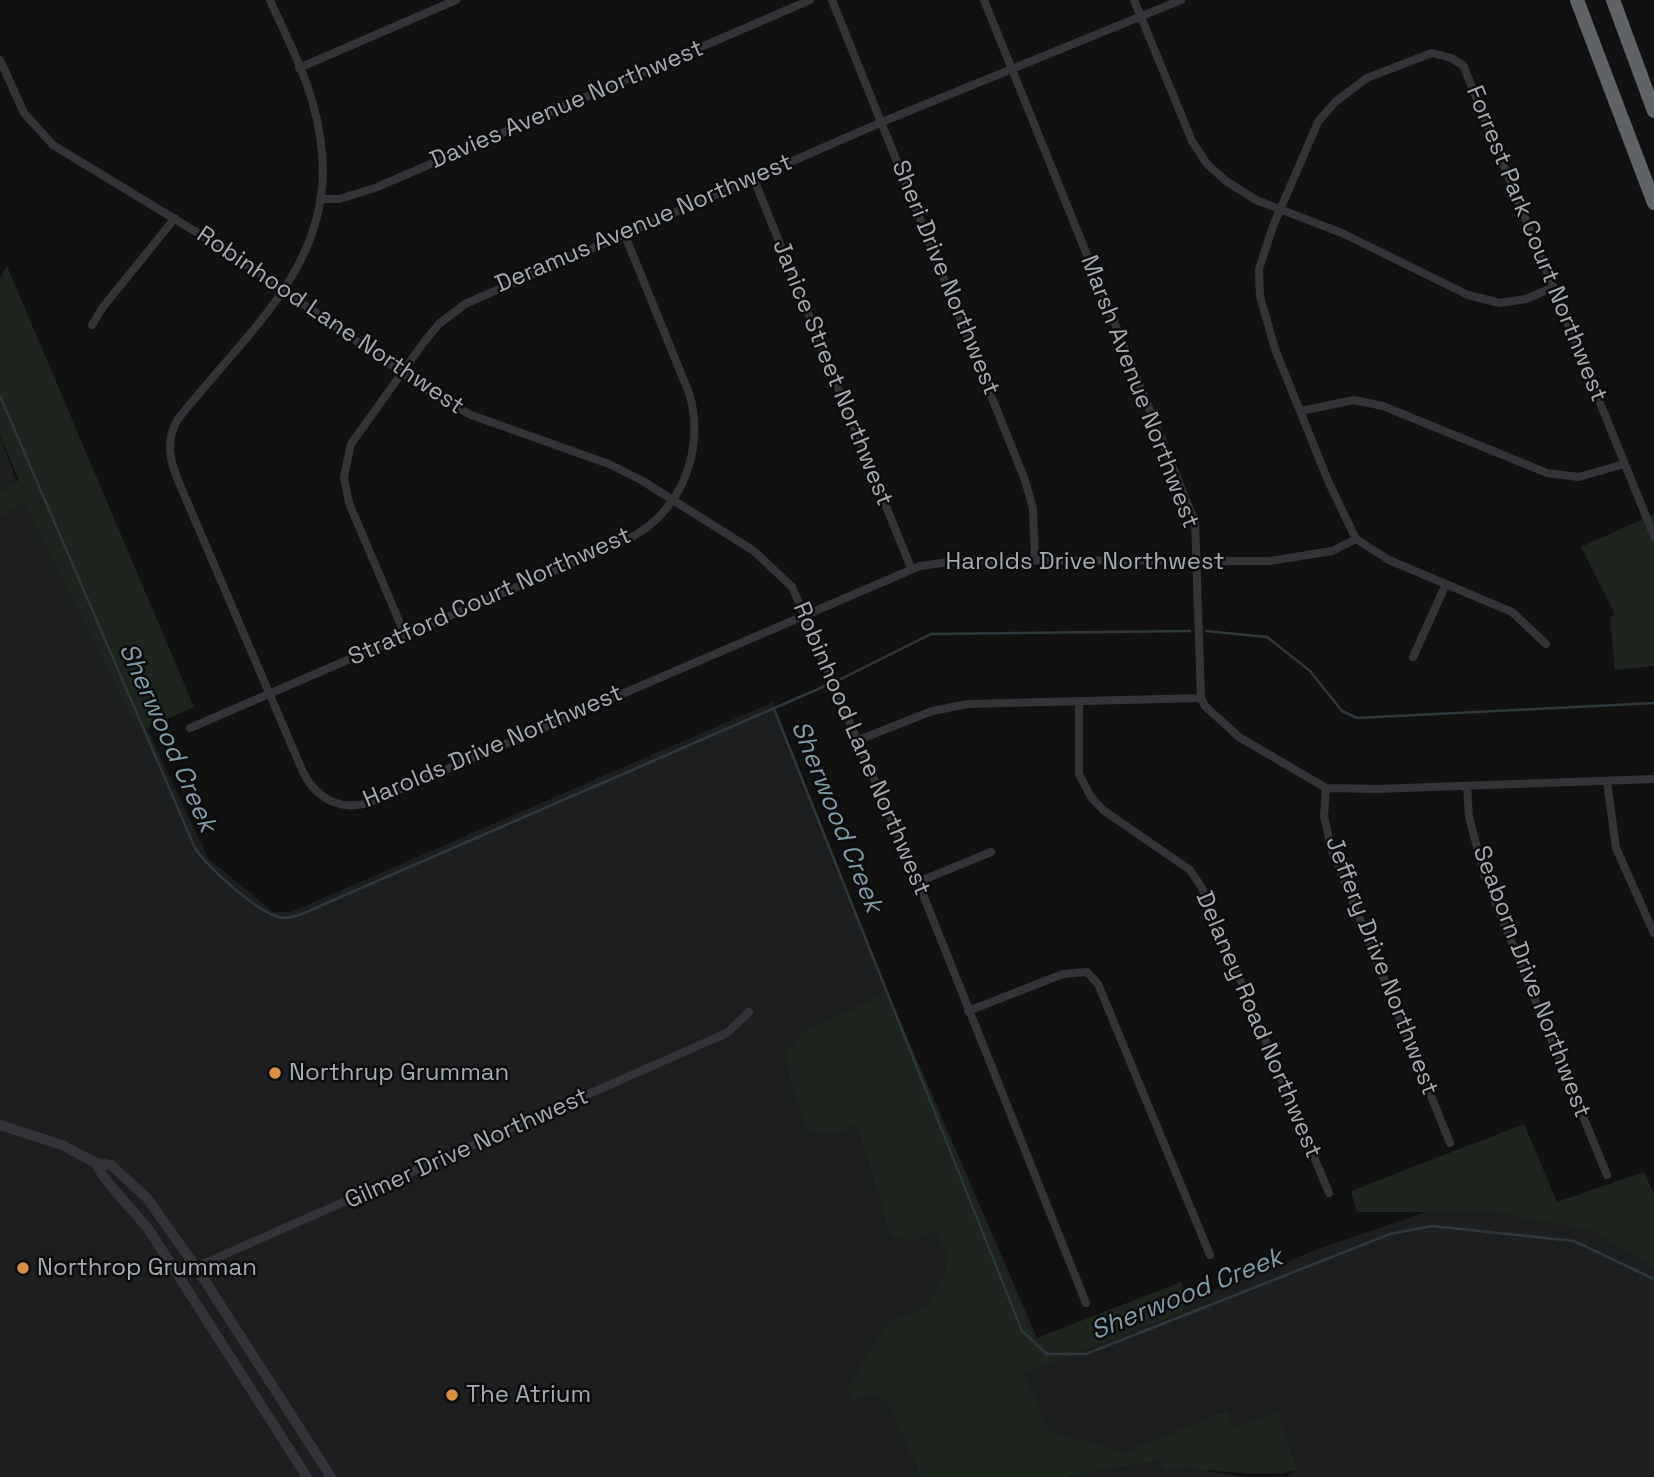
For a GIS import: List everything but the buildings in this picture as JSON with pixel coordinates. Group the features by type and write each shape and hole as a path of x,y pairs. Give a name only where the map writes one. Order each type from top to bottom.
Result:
{"highway":[{"path":"1577,0 1654,203"},
{"path":"1613,0 1654,111"}],"street":[{"name":"Harolds Drive Northwest","path":"270,0 313,105 321,142 320,199 312,236 286,289 178,419 169,443 177,478 314,789 337,804 361,805 911,568 962,560 1290,559 1340,548 1356,539"},
{"path":"299,68 456,0"},
{"name":"Davies Avenue Northwest","path":"320,199 339,199 375,188 810,0"},
{"name":"Sheri Drive Northwest","path":"832,0 1025,480 1034,519 1035,561"},
{"name":"Marsh Avenue Northwest","path":"984,0 1195,522 1201,698"},
{"path":"1134,0 1192,141 1207,164 1226,181 1256,200 1342,233 1468,295 1500,303 1526,299 1554,287"},
{"name":"Deramus Avenue Northwest","path":"405,635 349,503 344,477 351,444 439,324 465,304 624,233 882,122 1181,0"},
{"name":"Forrest Park Court Northwest","path":"1356,539 1275,349 1260,296 1259,268 1318,122 1335,102 1367,78 1405,61 1432,53 1451,58 1462,65 1471,84 1654,536"},
{"name":"Robinhood Lane Northwest","path":"0,60 24,113 48,141 286,289 402,373 459,409 609,464 742,543 774,567 792,587 918,882 1086,1303"},
{"name":"Janice Street Northwest","path":"753,177 911,568"},
{"path":"92,326 103,307 175,218"},
{"name":"Stratford Court Northwest","path":"190,728 638,534 654,522 673,500 693,456 695,415 690,393 624,233"},
{"path":"1301,411 1354,400 1383,406 1547,473 1579,477 1624,464"},
{"path":"1356,539 1389,560 1512,612 1546,644"},
{"path":"1413,657 1446,584"},
{"path":"856,741 947,707 985,702 1201,698 1205,706 1239,737 1326,788 1654,779"},
{"name":"Delaney Road Northwest","path":"1079,701 1079,774 1091,797 1103,810 1190,870 1202,888 1329,1193"},
{"path":"1607,782 1616,848 1654,933"},
{"name":"Seaborn Drive Northwest","path":"1467,786 1469,817 1485,877 1606,1175"},
{"name":"Jeffery Drive Northwest","path":"1326,788 1324,816 1331,848 1450,1143"},
{"path":"918,882 991,852"},
{"path":"968,1011 1063,974 1087,972 1098,984 1210,1255"},
{"name":"Gilmer Drive Northwest","path":"178,1275 724,1035 749,1012"},
{"path":"0,1125 62,1145 96,1163 111,1165 146,1198 196,1267 331,1477"},
{"path":"96,1163 101,1176 134,1208 307,1477"}],"shaded area":[{"path":"7,266 194,707 147,728 136,728 24,502 0,517 0,493 19,480 0,435 0,277"},
{"path":"0,436 24,501 136,728 147,728 208,858 273,912 291,912 773,702 886,988 863,1004 803,1030 833,1135 857,1125 890,1236 934,1230 947,1257 944,1275 926,1306 889,1320 872,1394 886,1401 921,1477 0,1477"},
{"path":"1654,514 1654,666 1615,670 1610,618 1615,614 1581,547"},
{"path":"886,988 1037,1338 1181,1282 1188,1301 1183,1312 1024,1374 1049,1430 1124,1452 1227,1410 1234,1428 1276,1411 1298,1470 1263,1474 1162,1470 1162,1460 1068,1477 921,1477 886,1401 872,1394 852,1400 848,1388 889,1320 926,1306 944,1275 947,1257 934,1230 913,1242 890,1236 857,1125 833,1135 807,1131 791,1084 786,1054 803,1030 863,1004"},
{"path":"1524,1124 1557,1202 1644,1172 1654,1194 1654,1269 1594,1232 1492,1212 1357,1212 1351,1191"},
{"path":"1426,1212 1492,1212 1594,1232 1654,1269 1654,1477 1287,1477 1298,1469 1275,1411 1234,1428 1226,1410 1124,1452 1049,1430 1023,1374 1183,1312 1188,1301 1318,1249"},
{"path":"1163,1460 1163,1470 1201,1470 1243,1477 1068,1477"}],"waterway":[{"name":"Sherwood Creek","path":"0,396 195,848 236,890 274,915 284,918 298,916 825,686"},
{"path":"839,680 931,634 1190,631"},
{"path":"1206,631 1267,637 1310,671 1342,711 1357,718 1654,703"},
{"name":"Sherwood Creek","path":"774,709 1022,1331 1047,1354 1086,1354 1390,1234 1432,1226 1574,1241 1654,1279"}],"place":[{"name":"Northrup Grumman","path":"275,1073"},
{"name":"Northrop Grumman","path":"23,1268"},
{"name":"The Atrium","path":"452,1395"}]}
